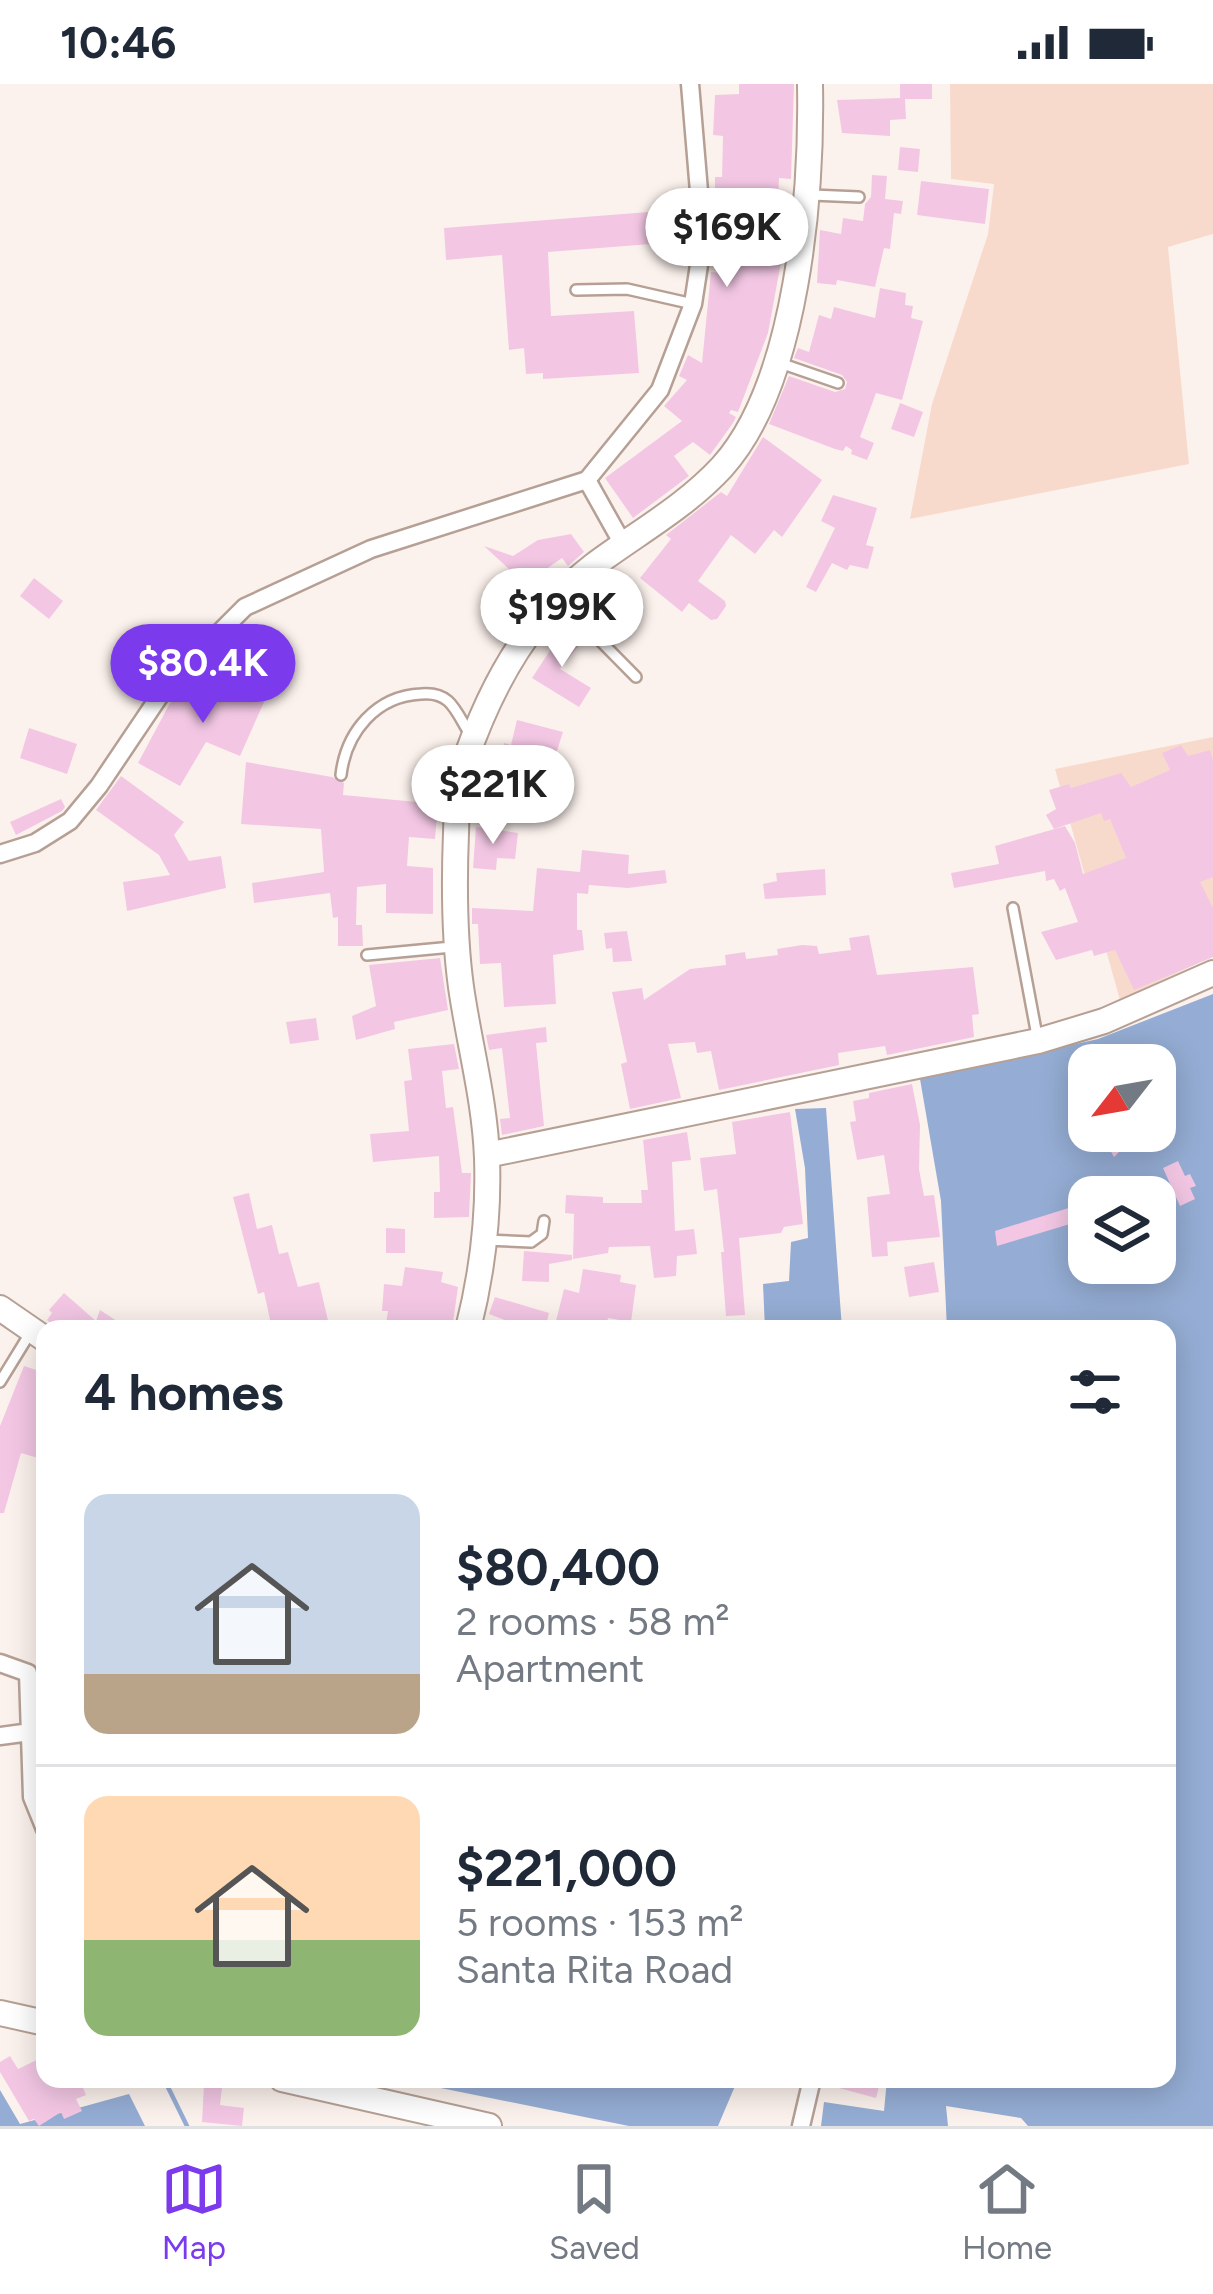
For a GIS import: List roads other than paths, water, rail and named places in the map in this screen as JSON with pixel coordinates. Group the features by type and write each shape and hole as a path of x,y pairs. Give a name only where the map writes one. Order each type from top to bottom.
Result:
{"street":[{"path":"0,854 35,843 70,821 167,685 245,607 371,549 587,480 661,390 693,304 704,238 691,84"},
{"path":"470,1320 484,1240 487,1156 457,947 454,878 459,777 496,680 559,598 591,567 689,500 726,463 761,404 792,300 811,140 810,84"},
{"path":"587,480 624,546"},
{"path":"487,1156 1038,1041 1104,1021 1213,973"},
{"path":"0,1307 36,1332"},
{"path":"0,1664 28,1673 36,1719"},
{"path":"0,1736 36,1731"},
{"path":"36,1753 32,1797 36,1807"},
{"path":"0,2013 36,2021"},
{"path":"322,2088 489,2126"},
{"path":"801,2126 810,2088"}],"lane":[{"path":"806,195 859,197"},
{"path":"576,290 627,289 693,304"},
{"path":"777,362 838,382"},
{"path":"559,598 636,677"},
{"path":"341,775 343,758 357,729 378,706 407,695 430,693 446,699 472,738"},
{"path":"1013,908 1038,1041"},
{"path":"367,955 457,947"},
{"path":"484,1240 531,1242 542,1234 544,1220"},
{"path":"0,1382 36,1338"}],"water":[{"path":"1213,994 1213,2126 1028,2126 1021,2118 946,2106 948,2126 821,2126 824,2102 884,2111 886,2088 1176,2088 1176,1320 947,1320 941,1201 920,1079 1068,1046 1068,1152 1176,1152 1176,1044 1076,1044"},
{"path":"826,1108 841,1320 765,1320 763,1284 789,1281 791,1242 808,1238 805,1168 795,1109"},
{"path":"441,2088 734,2088 718,2126 629,2126"},
{"path":"0,2090 20,2124 129,2094 145,2126 0,2126"}],"waterway":[{"path":"168,2088 187,2126"}]}
